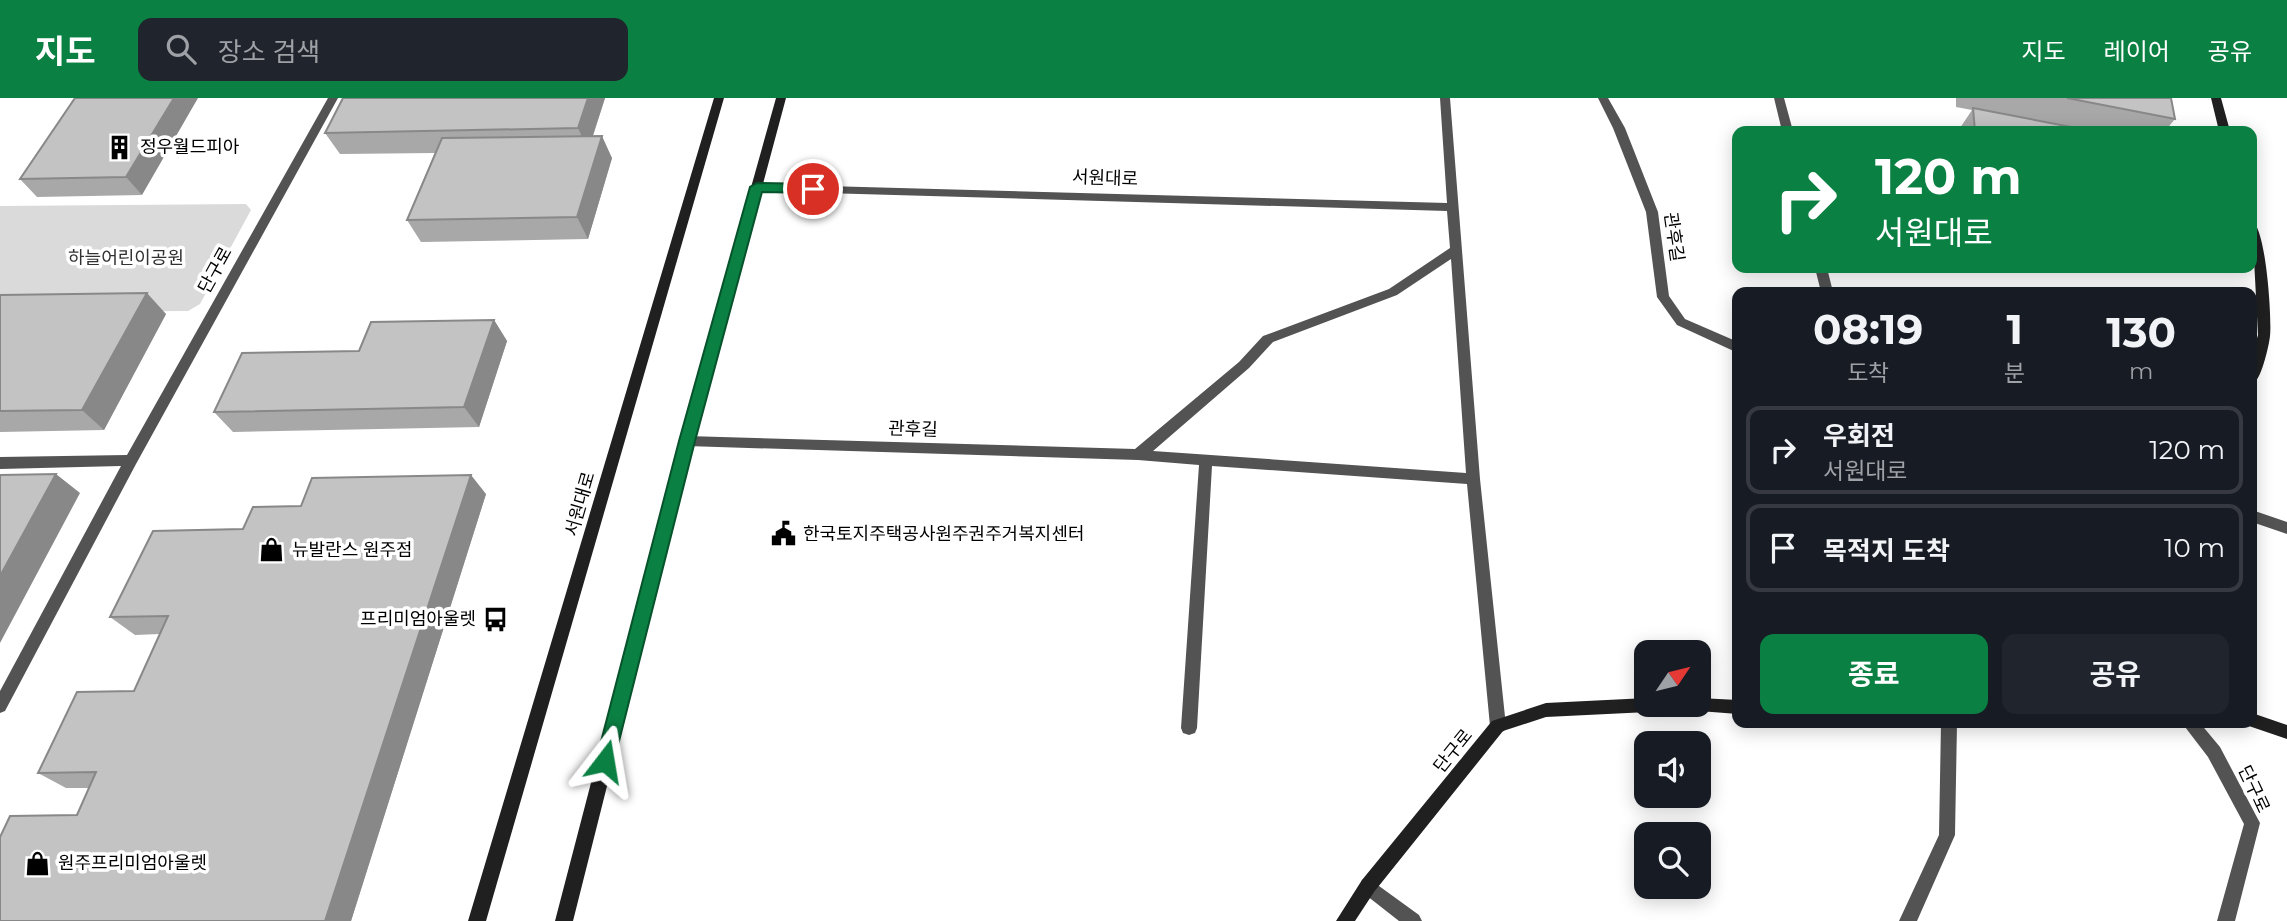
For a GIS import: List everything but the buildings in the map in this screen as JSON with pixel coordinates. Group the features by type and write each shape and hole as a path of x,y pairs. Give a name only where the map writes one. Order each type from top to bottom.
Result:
{"street":[{"name":"단구로","path":"0,706 131,460 334,98"},
{"name":"서원대로","path":"477,921 719,98"},
{"path":"564,921 687,441 781,98"},
{"path":"1445,98 1473,478 1498,726"},
{"name":"관후길","path":"1603,98 1619,128 1653,212 1663,296 1681,322 1732,345"},
{"path":"1779,98 1786,126"},
{"path":"2216,98 2224,126"},
{"name":"서원대로","path":"757,187 1453,207"},
{"path":"2257,241 2264,335 2257,361"},
{"path":"1138,455 1244,365 1268,339 1392,292 1456,250"},
{"name":"관후길","path":"687,441 1138,455 1473,478"},
{"path":"0,463 131,460"},
{"path":"1189,728 1206,460"},
{"path":"2257,518 2287,528"},
{"name":"단구로","path":"1345,921 1368,886 1498,726 1546,710 1634,706"},
{"path":"1712,706 1732,707"},
{"path":"2257,722 2287,732"},
{"path":"1908,921 1947,835 1949,728"},
{"name":"단구로","path":"2194,728 2214,752 2252,823 2226,921"},
{"path":"1368,886 1413,921"}],"green space":[{"name":"하늘어린이공원","path":"246,204 251,210 200,304 188,311 0,312 0,206"}],"place":[{"name":"정우월드피아","path":"120,147"},
{"name":"한국토지주택공사원주권주거복지센터","path":"783,534"},
{"name":"뉴발란스 원주점","path":"272,550"},
{"name":"프리미엄아울렛","path":"496,619"},
{"name":"원주프리미엄아울렛","path":"38,863"}],"route":[{"path":"605,761 687,441 757,187 813,189"}]}
